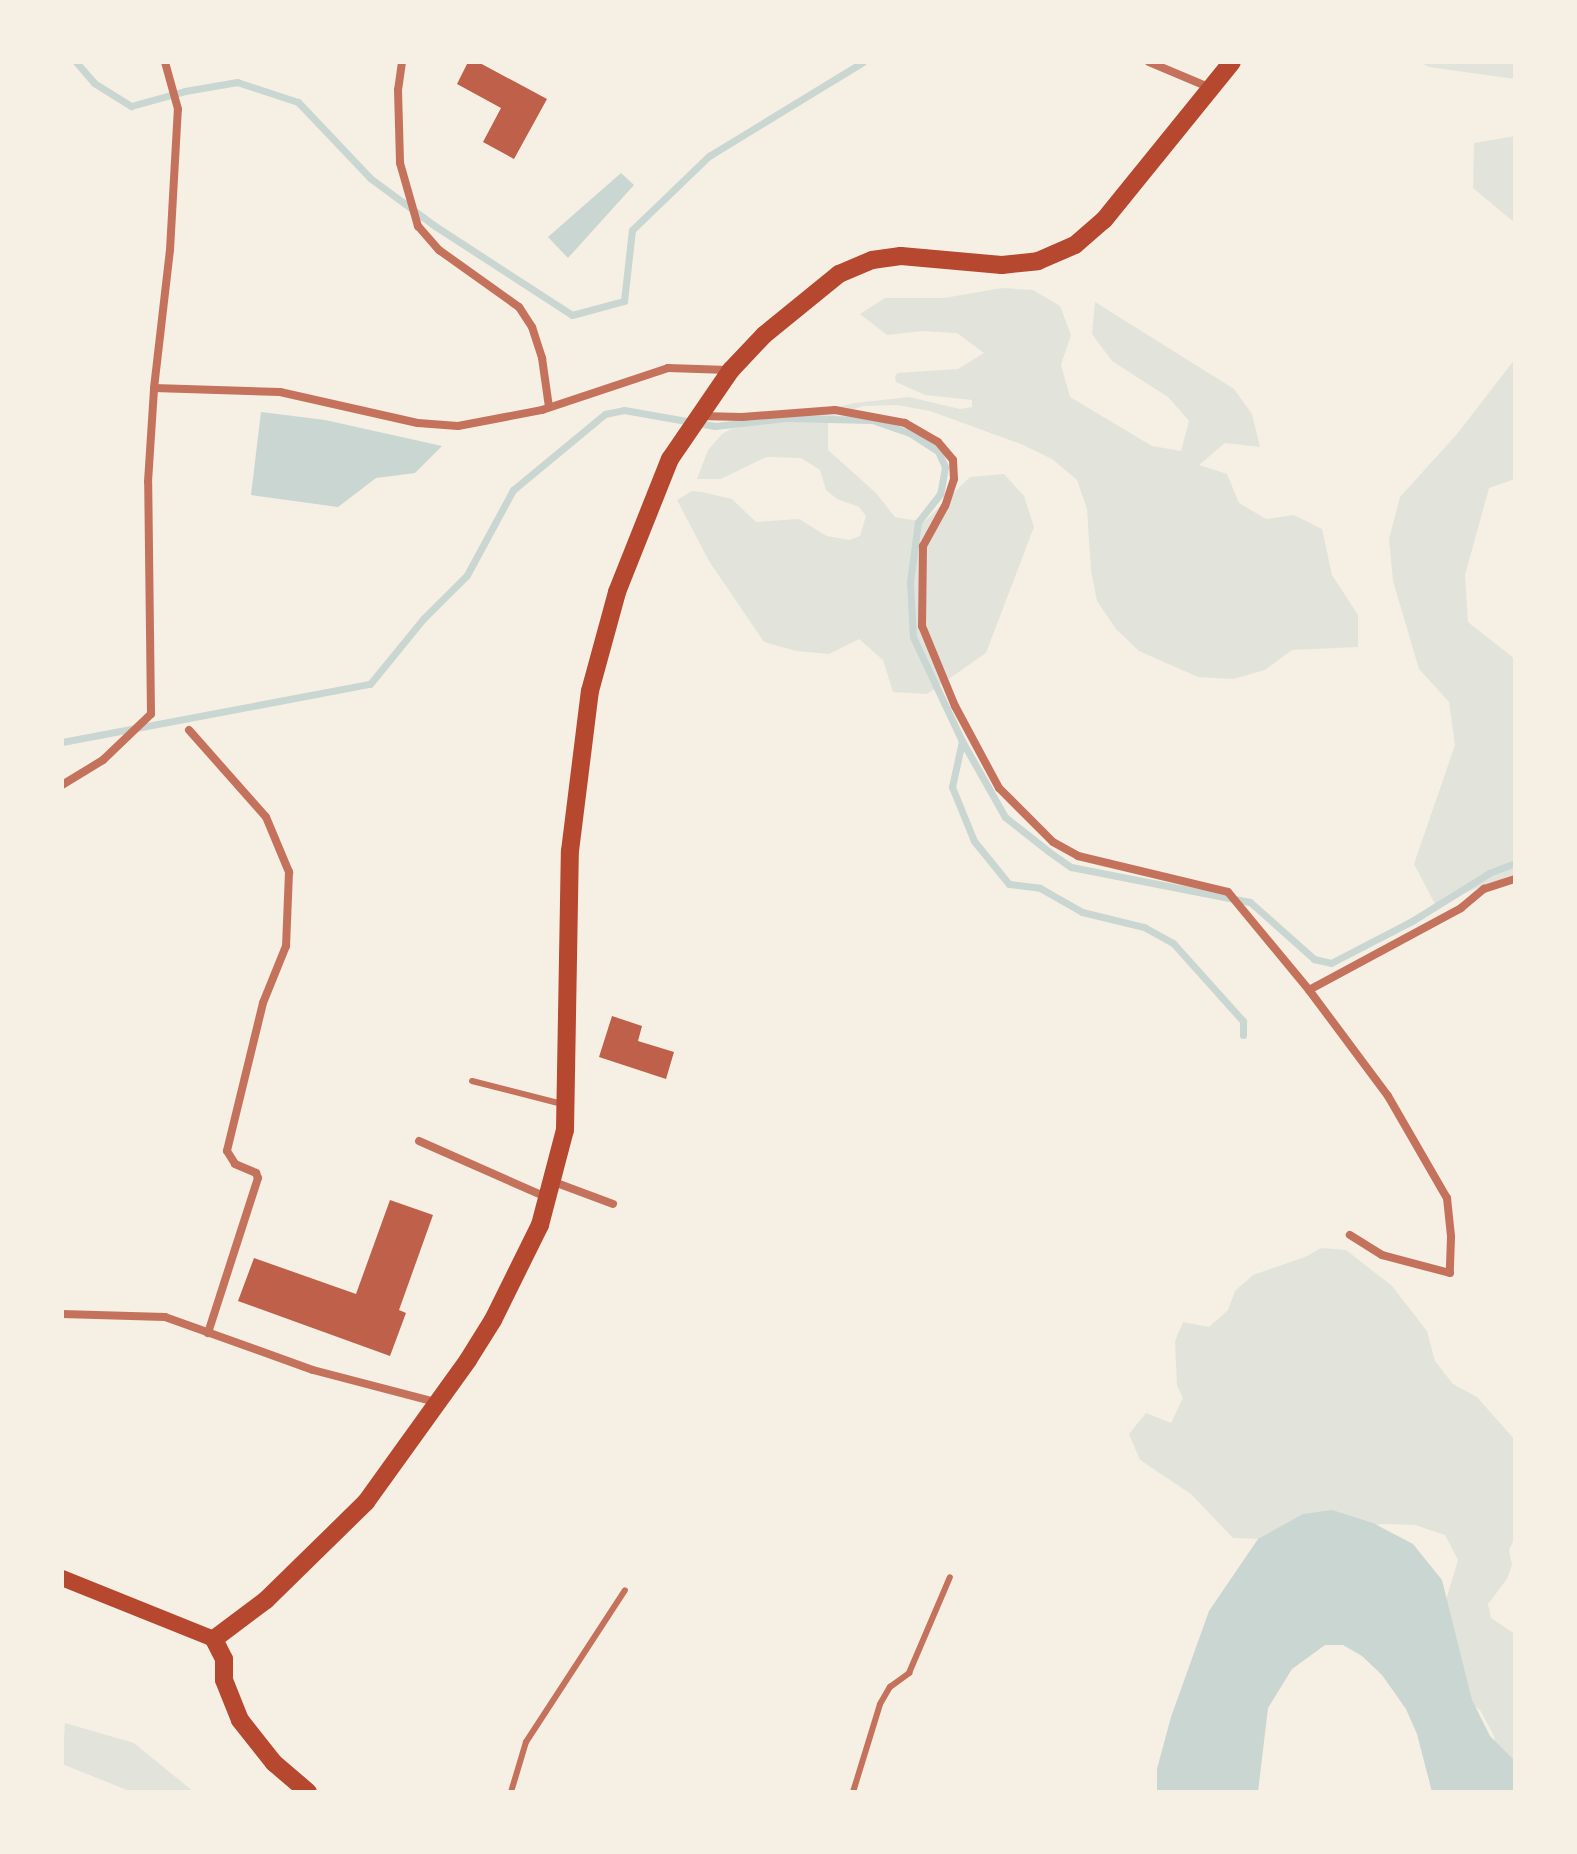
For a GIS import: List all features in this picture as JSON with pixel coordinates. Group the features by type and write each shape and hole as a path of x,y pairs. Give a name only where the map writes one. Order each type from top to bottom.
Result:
{"main road":[{"path":"214,1639 266,1600 327,1544 366,1502 440,1404 493,1320 528,1255 551,1190 565,1130 570,851 590,691 617,592 681,438 731,370 807,297 839,274 872,260 901,256 1002,265 1038,261 1075,245 1104,220 1232,62"},
{"path":"62,1578 214,1639 224,1659 224,1680 240,1720 274,1763 308,1792"}],"street":[{"path":"402,62 398,90 400,163 418,226 439,250 519,307 532,327 542,358 549,407"},
{"path":"1149,62 1212,88"},
{"path":"62,785 103,760 151,714 148,482 154,388 170,250 178,109 166,64"},
{"path":"154,388 280,392 441,426 499,420 668,368 731,370"},
{"path":"696,416 742,417 804,409 851,411 905,423 938,442 953,460 954,479 945,506 923,546 922,626 955,706 999,788 1053,842 1078,856 1228,892 1309,990 1388,1096 1447,1198 1451,1237 1450,1273 1382,1255 1350,1235"},
{"path":"189,730 266,817 289,872 286,946 263,1003 227,1151 235,1164 256,1173 258,1178 208,1333"},
{"path":"1309,990 1461,908 1484,889 1515,879"},
{"path":"419,1141 551,1190 613,1204"},
{"path":"62,1314 165,1317 313,1370 440,1404"}],"lane":[{"path":"472,1081 566,1105"},
{"path":"853,1792 880,1704 890,1687 909,1673 950,1577"},
{"path":"511,1792 526,1742 625,1590"}],"shaded area":[{"path":"1419,62 1515,62 1515,79 1429,67"},
{"path":"1515,136 1515,223 1473,188 1474,143"},
{"path":"621,173 634,185 568,258 548,237"},
{"path":"1002,288 1033,290 1060,306 1071,335 1061,365 1070,397 1152,446 1181,451 1189,421 1168,397 1112,361 1092,334 1095,302 1234,389 1252,414 1260,447 1225,443 1199,465 1227,474 1239,503 1266,519 1294,515 1322,529 1332,575 1358,615 1358,647 1292,650 1265,670 1233,679 1198,677 1139,651 1116,629 1097,601 1091,571 1087,509 1077,480 1052,459 1021,444 930,411 897,405 863,406 828,418 828,450 876,493 895,517 924,522 970,477 1004,474 1024,496 1034,527 986,653 927,694 893,692 883,660 859,639 829,654 796,651 764,642 709,561 677,500 692,491 702,492 732,499 756,522 799,519 827,536 849,540 860,536 866,516 859,507 837,499 826,490 820,470 801,458 766,457 721,479 697,479 708,450 731,429 776,419 807,420 815,412 855,403 909,397 960,409 972,407 972,400 925,395 896,382 895,378 897,373 958,369 984,353 957,333 921,331 887,335 860,314 885,298 944,298"},
{"path":"1515,359 1515,479 1489,488 1465,575 1468,622 1515,659 1515,874 1435,904 1414,864 1455,745 1449,702 1419,669 1393,581 1389,539 1400,497 1457,434"},
{"path":"261,412 325,420 442,446 415,473 376,478 338,507 251,495"},
{"path":"1321,1248 1346,1250 1392,1286 1427,1331 1435,1361 1453,1384 1477,1397 1515,1440 1515,1538 1509,1550 1512,1565 1507,1579 1488,1604 1491,1618 1515,1634 1515,1790 1499,1765 1494,1736 1480,1710 1454,1694 1442,1613 1458,1560 1445,1535 1415,1525 1383,1524 1263,1539 1233,1538 1191,1494 1140,1460 1129,1434 1146,1413 1171,1423 1183,1398 1177,1386 1175,1341 1183,1322 1209,1327 1228,1310 1235,1291 1253,1275 1305,1257"},
{"path":"1332,1510 1373,1523 1413,1544 1442,1580 1472,1700 1490,1736 1515,1761 1515,1792 1432,1792 1417,1734 1406,1709 1382,1675 1362,1656 1343,1645 1325,1645 1292,1669 1268,1708 1258,1792 1157,1792 1157,1769 1171,1717 1209,1611 1258,1539 1303,1514"},
{"path":"65,1723 134,1743 194,1792 132,1792 62,1764"}],"building":[{"path":"468,62 478,62 547,99 514,159 483,142 501,108 457,84"},
{"path":"612,1016 642,1026 638,1041 674,1052 666,1079 599,1057"},
{"path":"390,1200 433,1215 399,1310 406,1313 390,1356 238,1301 254,1258 356,1294"}],"waterway":[{"path":"76,62 94,83 131,106 185,91 237,82 298,102 370,178 435,226 572,315 624,301 632,230 709,156 863,62"},
{"path":"62,742 370,684 423,619 467,575 513,490 605,414 624,410 715,426 786,418 872,420 910,433 938,451 945,467 940,494 918,522 910,582 913,637 962,741 1005,817 1071,867 1250,902 1314,959 1331,963 1412,921 1489,873 1515,863"},
{"path":"962,741 952,787 974,841 1009,884 1040,888 1082,912 1144,927 1173,943 1243,1021 1243,1035"}]}
